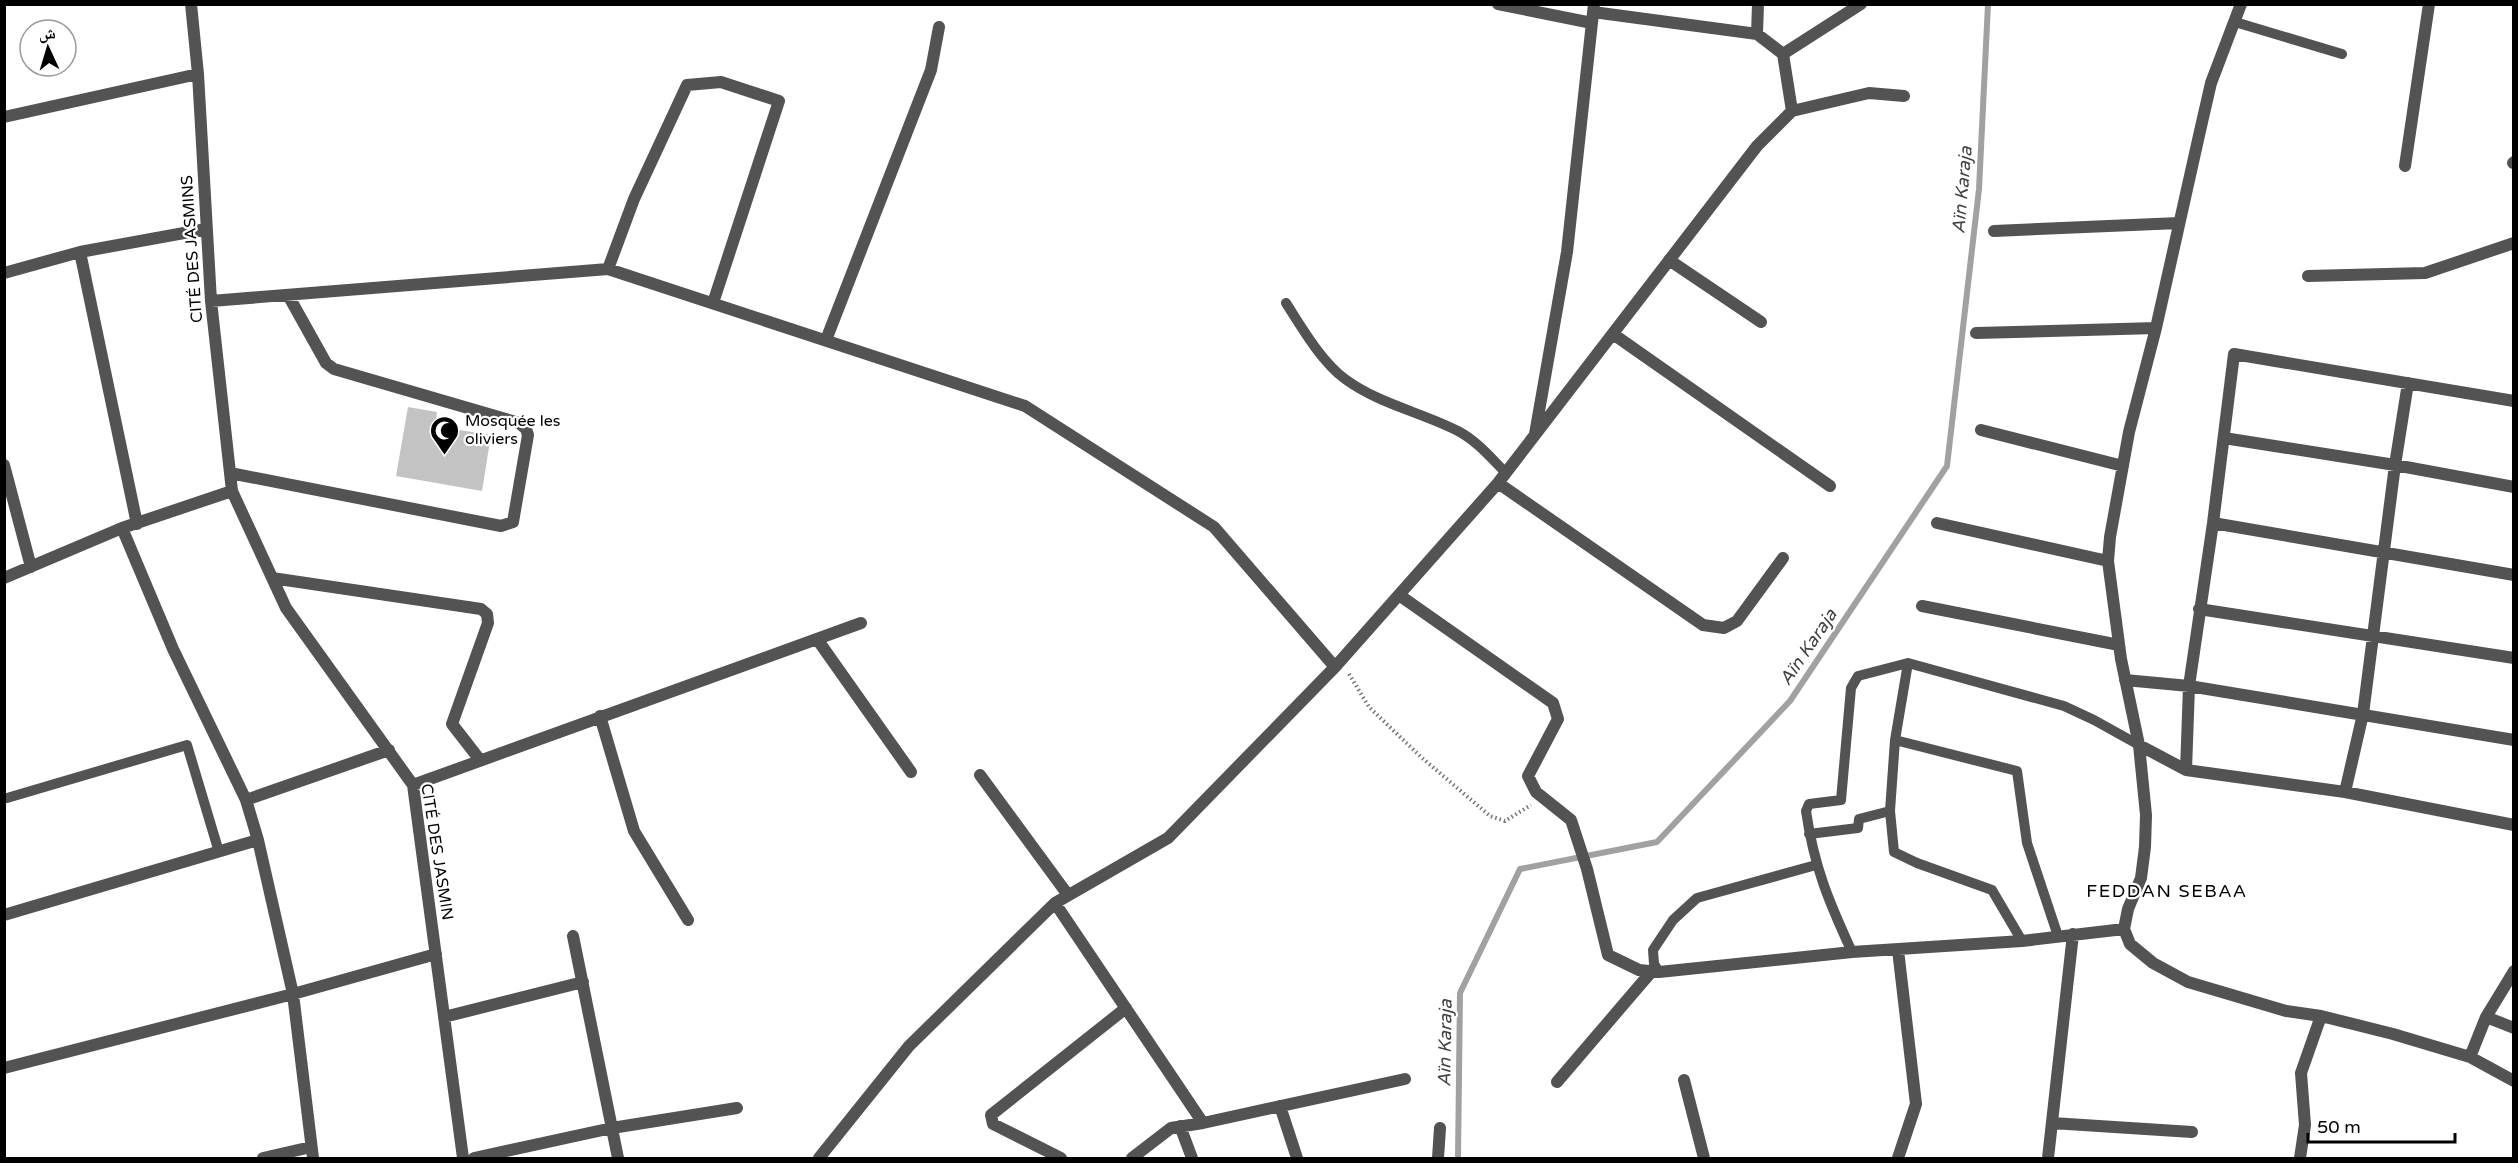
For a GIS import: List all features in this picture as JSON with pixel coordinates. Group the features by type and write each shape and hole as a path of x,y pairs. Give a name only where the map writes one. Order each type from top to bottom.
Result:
{"street":[{"name":"CITÉ DES JASMINS","path":"191,4 198,74 211,301 232,492"},
{"path":"1498,4 1593,13 1757,34 1783,54 1792,111"},
{"path":"1757,34 1758,4"},
{"path":"1783,54 1861,4"},
{"path":"2241,4 2211,84 2156,328 2129,432 2108,561 2119,645 2139,745 2145,806 2145,847 2141,878 2128,909 2124,929 2130,944 2153,963 2188,982 2286,1011 2321,1016 2393,1034 2470,1058 2514,1081"},
{"path":"2405,166 2429,4"},
{"path":"1535,436 1567,252 1593,13"},
{"path":"826,340 931,69 939,27"},
{"path":"4,117 198,74"},
{"path":"608,268 634,199 687,85 722,82 779,101 713,303"},
{"path":"819,1158 909,1046 1055,903 1168,838 1338,664 1502,478 1756,146 1792,111 1869,93 1904,96"},
{"path":"1994,231 2179,223"},
{"path":"4,273 80,252 206,229"},
{"path":"2307,276 2425,273 2514,243"},
{"path":"80,252 137,525"},
{"path":"1669,260 1761,322"},
{"path":"211,301 608,268 1025,406 1214,527 1338,664"},
{"path":"230,473 501,526 513,522 528,435 526,429 519,423 334,369 326,363 288,295"},
{"path":"1976,333 2156,328"},
{"path":"1613,334 1830,486"},
{"path":"2186,770 2189,686 2213,523 2234,354 2514,401"},
{"path":"2345,792 2363,714 2395,465 2408,383"},
{"path":"1981,430 2123,466"},
{"path":"2224,438 2395,465 2514,487"},
{"path":"4,465 31,567"},
{"path":"1502,478 1703,625 1724,628 1737,621 1783,558"},
{"path":"4,578 122,528 137,525 232,492"},
{"name":"CITÉ DES JASMIN","path":"232,492 286,608 413,785 463,1158"},
{"path":"1937,523 2108,561"},
{"path":"2213,523 2514,575"},
{"path":"122,528 173,649 246,800 258,840 293,994 312,1153 263,1158"},
{"path":"272,578 481,609 487,614 488,623 452,724 480,760"},
{"path":"1399,595 1553,703 1558,719 1528,776 1536,792 1571,820 1575,828 1608,955 1639,970 1656,972 1852,952 2022,941 2124,929"},
{"path":"1922,606 2119,645"},
{"path":"2199,609 2514,658"},
{"path":"413,785 861,623"},
{"path":"817,639 911,772"},
{"path":"2125,680 2189,686 2514,740"},
{"path":"600,716 634,831 688,920"},
{"path":"2139,745 2186,770 2345,792 2514,825"},
{"path":"246,800 389,750"},
{"path":"981,775 1068,895"},
{"path":"4,915 258,840"},
{"path":"1055,903 1203,1123"},
{"path":"2048,1158 2073,934"},
{"path":"573,936 618,1158"},
{"path":"1898,950 1916,1104 1898,1158"},
{"path":"4,1068 293,994 436,954"},
{"path":"2470,1058 2486,1017 2514,970"},
{"path":"1557,1082 1656,972"},
{"path":"444,1017 583,982"},
{"path":"1061,1158 993,1124 991,1115 1126,1008"},
{"path":"2300,1158 2305,1125 2301,1073 2321,1016"},
{"path":"2486,1017 2514,1028"},
{"path":"1132,1158 1171,1128 1405,1079"},
{"path":"1684,1080 1704,1158"},
{"path":"1280,1106 1297,1158"},
{"path":"474,1158 612,1128 737,1108"},
{"path":"2052,1123 2192,1132"},
{"path":"1180,1126 1192,1158"},
{"path":"1438,1158 1440,1128"}],"lane":[{"path":"2235,22 2342,54"},
{"path":"1286,303 1307,337 1344,378 1376,398 1458,432 1480,447 1502,478"},
{"path":"1908,663 1895,740 1890,811 1894,852 1917,863 1992,890 2022,941"},
{"path":"1852,952 1828,903 1816,865 1806,812 1809,804 1841,800 1851,688 1858,676 1908,663 2064,706 2139,745"},
{"path":"1895,740 2018,771 2027,843 2058,936"},
{"path":"7,798 187,745 219,852"},
{"path":"1809,834 1858,828 1859,819 1890,811"},
{"path":"1656,972 1653,950 1673,920 1697,898 1816,865"}],"path":[{"path":"1338,664 1369,707 1421,757 1490,816 1505,821 1543,798"}],"building":[{"name":"Mosquée les oliviers","path":"408,407 437,412 435,426 491,435 482,491 396,476"}],"waterway":[{"name":"Aïn Karaja","path":"1458,1158 1460,993 1520,869 1657,842 1790,701 1947,466 1979,189 1988,4"}],"place":[{"name":"Mosquée les oliviers","path":"444,456"}],"district":[{"name":"FEDDAN SEBAA","path":"2167,891"}]}
